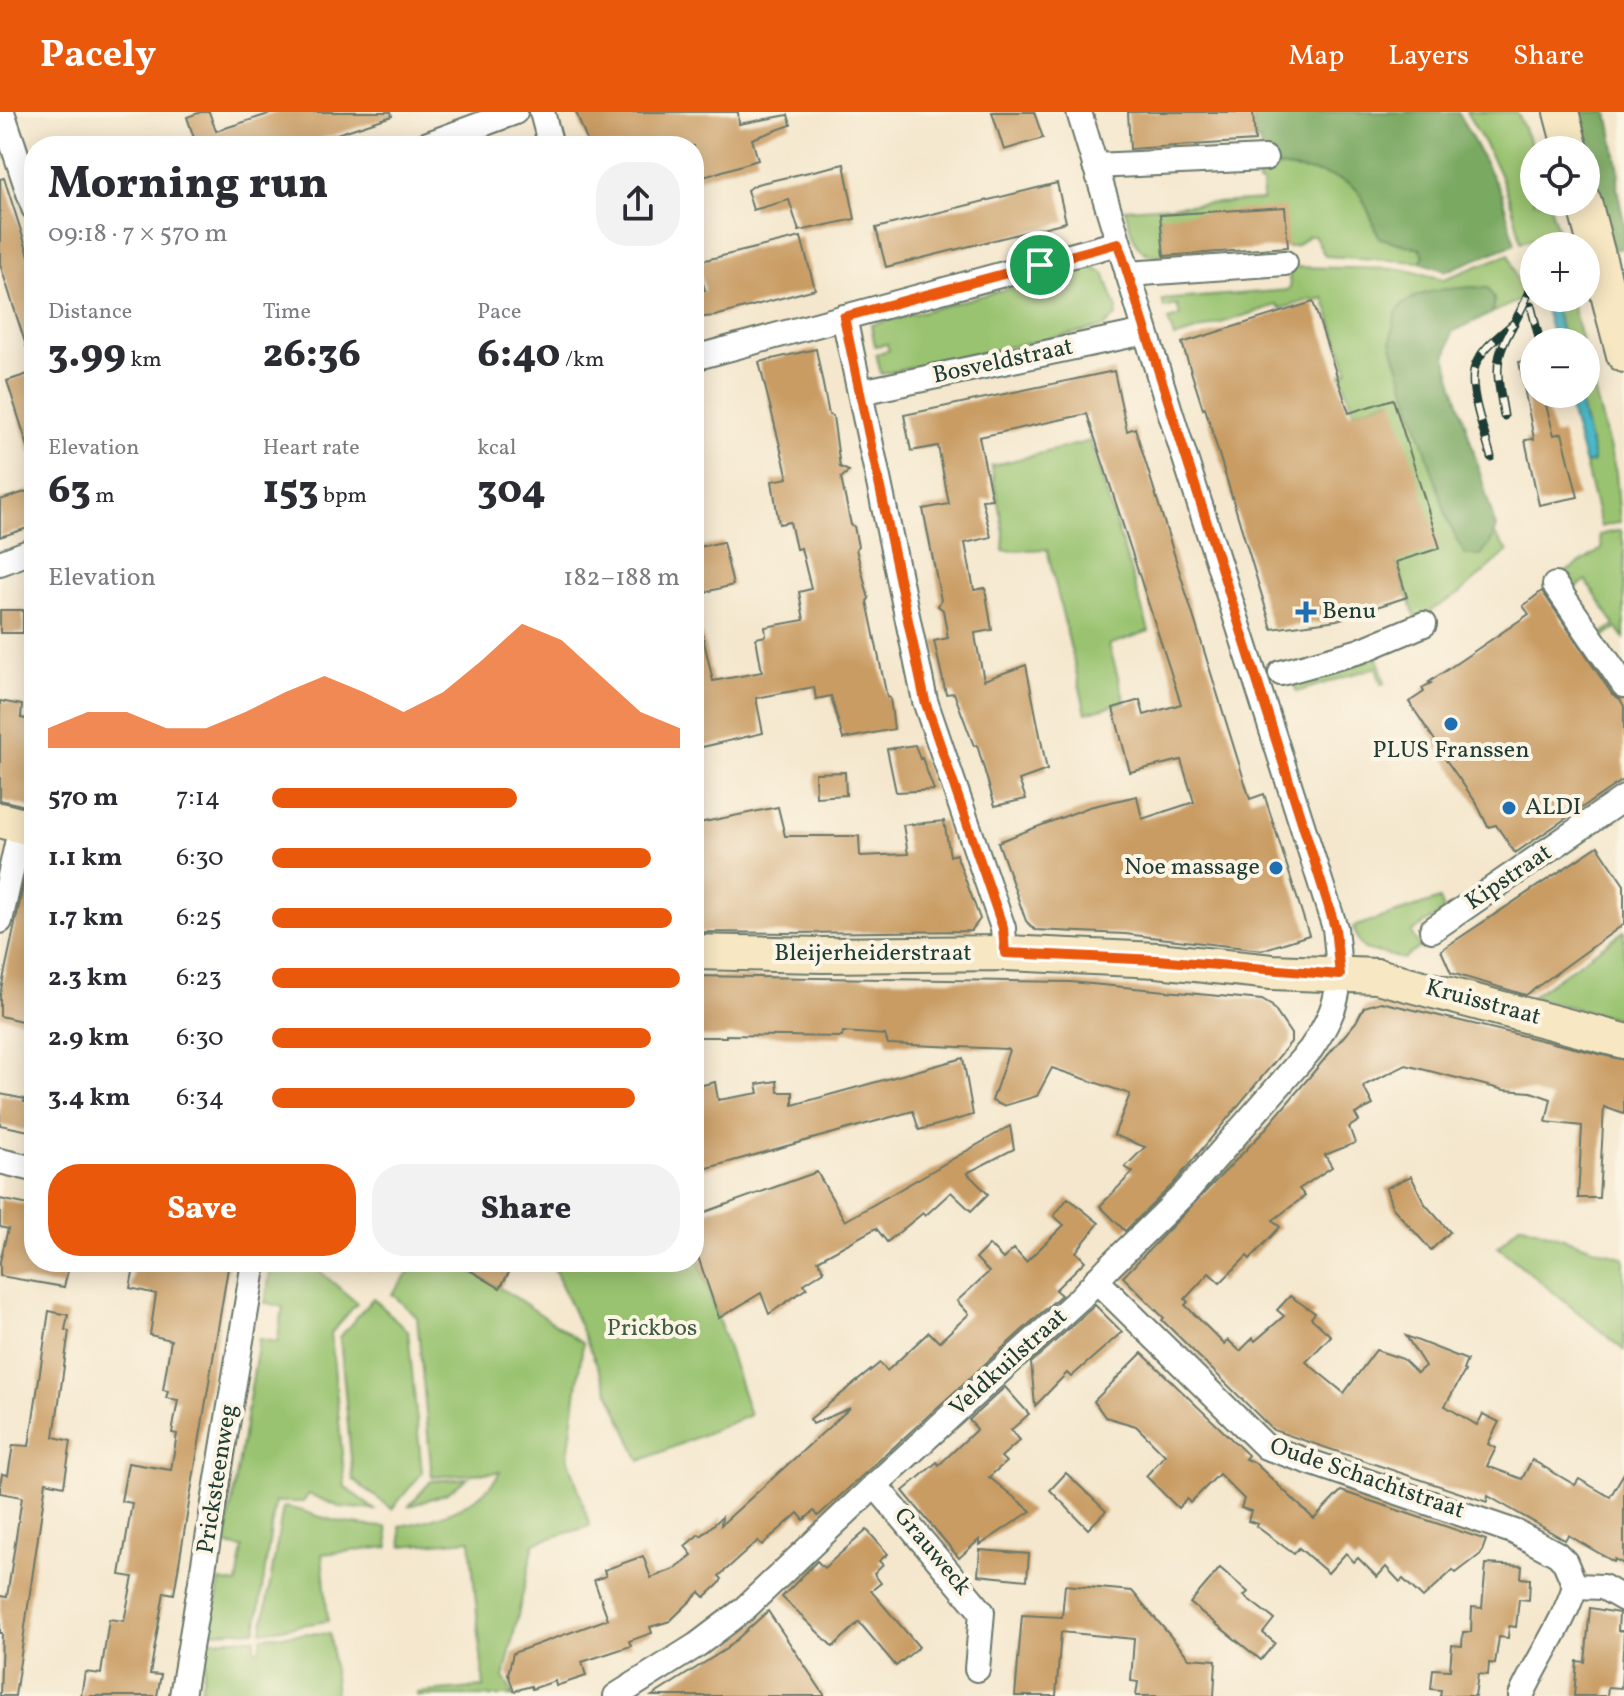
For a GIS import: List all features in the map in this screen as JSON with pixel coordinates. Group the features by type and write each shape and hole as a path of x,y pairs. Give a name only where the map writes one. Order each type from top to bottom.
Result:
{"street":[{"path":"2,112 24,178"},
{"path":"450,136 515,112"},
{"path":"542,112 548,136"},
{"name":"Veldkuilstraat","path":"616,1696 697,1645 742,1611 1080,1298 1184,1194 1310,1050 1328,1025 1334,1007 1340,975 1335,928 1145,332 1079,112"},
{"path":"1561,112 1567,136"},
{"path":"1095,166 1265,158"},
{"path":"1588,216 1624,355"},
{"path":"704,355 1118,243"},
{"path":"1128,274 1285,263"},
{"path":"844,317 925,701 1003,928 1005,953"},
{"name":"Bosveldstraat","path":"861,392 1145,332"},
{"path":"0,563 24,554"},
{"path":"1555,585 1624,685"},
{"path":"1281,673 1360,651 1424,624"},
{"name":"Kipstraat","path":"1432,930 1624,798"},
{"path":"0,921 18,825"},
{"name":"Bleijerheiderstraat","path":"704,952 1005,953 1157,960 1340,975"},
{"name":"Kruisstraat","path":"1340,975 1396,980 1624,1041"},
{"path":"0,1161 24,1167"},
{"name":"Pricksteenweg","path":"182,1696 252,1272"},
{"name":"Oude Schachtstraat","path":"1096,1280 1266,1447 1515,1532 1557,1554 1565,1562 1575,1586"},
{"name":"Grauweck","path":"875,1485 982,1612 977,1669"},
{"path":"1521,1696 1571,1600 1575,1586 1603,1587 1624,1599"}],"green space":[{"path":"1253,112 1458,112 1502,195 1515,244 1446,271 1420,262 1424,256 1421,249 1380,238 1361,196 1350,185 1315,172 1266,166 1259,141 1255,141"},
{"path":"1466,112 1517,112 1527,136 1520,136 1520,216 1553,216 1558,232 1520,232 1520,238 1512,206 1485,144"},
{"path":"1577,112 1608,112 1619,171 1617,189 1624,222 1624,248 1613,250 1600,200 1600,136 1583,136"},
{"path":"1257,167 1315,172 1340,179 1358,191 1380,238 1421,249 1424,256 1420,262 1325,256 1315,236 1308,236 1296,246 1288,247 1160,216 1164,256 1146,253 1132,235 1125,209 1263,200"},
{"path":"1509,254 1520,292 1520,300 1492,313 1494,299 1443,289 1441,493 1449,523 1491,543 1494,534 1508,551 1459,594 1416,619 1396,562 1392,399 1353,412 1341,373 1348,370 1324,298 1280,309 1277,305 1174,338 1168,320 1180,316 1177,305 1164,308 1162,300 1288,290 1292,267 1401,269 1444,279"},
{"path":"1090,267 1104,273 1117,309 1116,316 1104,327 881,374 876,354 889,350 887,344 875,346 871,325"},
{"path":"1488,288 1494,299 1492,313 1452,332 1446,358 1496,528 1491,543 1481,555 1465,555 1449,523 1391,342 1396,313 1405,303 1432,291"},
{"path":"1556,312 1574,312 1578,328 1561,328"},
{"path":"1582,408 1599,408 1616,473 1620,522 1601,527 1585,464 1593,462"},
{"path":"1090,441 1149,631 1109,645 1125,702 1086,713 1047,549 1003,551 1004,533 991,466"},
{"path":"1621,530 1624,547 1624,638 1617,628 1604,637 1602,634 1615,625 1586,581 1572,590 1561,575 1602,549 1599,535"},
{"path":"1377,656 1385,683 1381,684 1376,667 1297,692 1293,683"},
{"path":"1440,899 1444,911 1411,933 1420,947 1403,959 1360,945 1353,927"},
{"path":"1624,931 1624,1020 1531,997"},
{"path":"1520,1224 1624,1258 1624,1350 1498,1247"},
{"path":"270,1272 321,1272 357,1303 331,1333 345,1487 375,1510 340,1507 309,1494 303,1502 275,1502 256,1630 211,1632 220,1581 237,1584 243,1548 225,1545 259,1339 277,1342 283,1307 265,1303"},
{"path":"409,1272 471,1272 583,1343 568,1456 590,1526 534,1543 504,1678 514,1696 417,1696 417,1693 484,1687 470,1540 402,1546 400,1526 428,1520 470,1502 492,1484 500,1472 432,1477 417,1317 392,1294"},
{"name":"Prickbos","path":"555,1272 703,1272 750,1415 640,1461"},
{"path":"373,1298 408,1331 422,1473 392,1509 353,1480 340,1337"},
{"path":"468,1478 447,1493 408,1507 431,1481"},
{"path":"283,1507 346,1523 387,1527 389,1547 322,1554 328,1621 262,1631"},
{"path":"330,1634 336,1696 200,1696 209,1640 255,1638 255,1650 260,1650 262,1637"}],"water":[{"path":"1546,312 1556,312 1561,328 1550,328"},
{"path":"1582,408 1593,462 1585,464 1570,410"}],"building":[{"path":"209,112 216,131 275,112 391,112 392,116 331,136 193,136 187,117"},
{"path":"576,112 738,112 739,124 788,115 791,125 752,139 758,160 704,177 704,136 585,136"},
{"path":"992,112 1034,112 1043,138 1004,150"},
{"path":"1128,112 1253,112 1255,141 1130,149"},
{"path":"844,164 855,219 799,231 789,200 753,210 747,190 757,184"},
{"path":"4,178 24,240 24,339 0,264 0,179"},
{"path":"1057,183 1066,222 886,267 876,228"},
{"path":"1285,207 1288,247 1164,256 1160,215"},
{"path":"801,237 815,289 704,317 704,260"},
{"path":"1313,302 1349,413 1393,399 1440,548 1396,562 1407,597 1337,620 1272,629 1205,408 1182,343"},
{"path":"816,349 829,415 833,416 840,467 849,471 841,478 851,525 854,526 856,549 869,599 887,697 890,698 894,729 843,739 831,696 816,699 814,687 756,698 763,733 704,747 704,642 713,681 762,672 756,638 766,636 765,627 804,620 799,592 811,589 801,548 796,549 790,522 779,524 772,481 788,478 759,362"},
{"path":"1114,371 1127,431 1135,428 1250,799 1264,794 1309,935 1262,950 1125,934 1035,930 1026,921 998,842 1089,807 1137,796 1142,819 1194,802 1181,760 1130,772 1113,708 1140,700 1144,715 1181,704 1087,414 979,437 992,499 982,500 991,537 965,543 974,590 985,588 992,630 975,633 976,641 984,680 1026,665 1047,770 1019,780 1026,799 995,806 977,745 974,746 954,693 946,694 934,641 948,638 943,610 938,606 941,600 923,509 949,504 938,446 911,451 904,415"},
{"path":"24,375 24,434 7,381"},
{"path":"1528,408 1547,408 1554,435 1562,433 1578,497 1539,505 1525,440 1534,439"},
{"path":"24,492 24,529 0,537 0,500"},
{"path":"723,542 733,585 704,592 704,546"},
{"path":"1542,591 1612,694 1624,706 1624,779 1515,853 1496,825 1488,827 1477,804 1409,702 1424,692 1422,688 1429,682 1529,614 1523,606"},
{"path":"0,610 23,610 23,633 0,633"},
{"path":"0,701 22,705 24,806 0,800"},
{"path":"915,745 934,790 896,792 887,749"},
{"path":"845,772 846,795 816,797 815,773"},
{"path":"778,807 785,836 859,836 860,856 908,854 903,825 944,821 950,856 956,854 980,919 971,931 704,932 704,822"},
{"path":"1598,846 1624,885 1624,924 1526,995 1451,973 1441,950"},
{"path":"24,882 24,1022 0,1016 0,994"},
{"path":"704,976 1070,982 1262,1000 1272,1006 1291,1034 1291,1042 1173,1184 1125,1231 1100,1206 1133,1172 1125,1167 1145,1147 1114,1135 1130,1094 1052,1068 1037,1096 1003,1106 992,1101 1007,1049 888,1044 885,1035 843,1032 842,1037 704,1037"},
{"path":"1381,1002 1624,1060 1624,1114 1604,1107 1599,1198 1578,1198 1582,1126 1546,1122 1551,1099 1406,1065 1363,1086 1373,1105 1355,1114 1359,1121 1349,1127 1355,1143 1325,1155 1332,1167 1299,1189 1305,1196 1273,1220 1280,1227 1250,1259 1247,1256 1220,1283 1209,1273 1185,1299 1188,1302 1185,1305 1224,1344 1228,1340 1240,1351 1284,1316 1277,1310 1290,1296 1315,1313 1311,1318 1331,1336 1306,1362 1344,1393 1376,1350 1403,1359 1417,1373 1425,1366 1406,1336 1467,1360 1465,1371 1445,1406 1477,1425 1483,1414 1499,1422 1488,1444 1496,1448 1487,1466 1522,1479 1532,1460 1575,1485 1579,1479 1610,1497 1624,1473 1624,1564 1615,1559 1614,1562 1568,1535 1565,1540 1488,1496 1487,1502 1273,1430 1123,1277 1262,1133 1356,1022 1364,1007"},
{"path":"963,1058 973,1115 919,1130 913,1111 704,1169 704,1085 715,1082 718,1100 759,1093 757,1084 777,1081 778,1092 793,1092 793,1105"},
{"path":"0,1094 24,1099 24,1130 0,1125"},
{"path":"1010,1126 1014,1149 967,1173 988,1194 971,1211 951,1192 925,1216 923,1213 887,1242 876,1228 818,1260 824,1271 804,1284 807,1288 769,1314 761,1293 719,1318 703,1272 704,1212 817,1172 845,1221"},
{"path":"1411,1176 1425,1204 1450,1232 1431,1250 1392,1207 1386,1188"},
{"path":"1068,1198 1099,1223 1076,1252 1085,1261 1055,1290 1061,1295 818,1516 814,1511 804,1520 798,1513 762,1545 758,1541 719,1576 722,1579 719,1584 705,1597 700,1592 670,1621 650,1627 652,1633 629,1641 631,1646 582,1662 586,1676 556,1686 555,1681 514,1691 508,1674 513,1653 608,1619 594,1580 606,1576 604,1570 643,1556 651,1578 674,1569 692,1555 685,1546 722,1517 721,1525 850,1408 813,1424 810,1419 880,1363 887,1371 929,1332 939,1342 969,1314 957,1301 989,1272 976,1258 989,1245 1003,1259 1014,1249 1026,1262 1064,1225 1054,1216"},
{"path":"0,1199 24,1204 24,1272 68,1272 64,1287 0,1276 0,1261 8,1229 0,1227"},
{"path":"133,1272 227,1272 174,1594 164,1592 150,1674 161,1675 157,1696 81,1696 85,1672 101,1674 109,1619 124,1621 133,1577 120,1575 132,1503 121,1501 128,1463 171,1470 177,1434 172,1433 178,1400 166,1398 168,1391 163,1390 171,1340 150,1335 156,1294 130,1288"},
{"path":"473,1272 509,1272 500,1288"},
{"path":"1095,1305 1122,1332 1071,1377 1067,1373 1035,1406 1031,1363"},
{"path":"49,1311 68,1315 65,1330 69,1331 54,1437 71,1441 64,1486 46,1482 15,1696 0,1696 0,1596 7,1597 22,1497 0,1493 0,1485 2,1474 8,1475 13,1445 29,1446"},
{"path":"1142,1353 1248,1455 1245,1459 1254,1462 1314,1519 1341,1491 1486,1540 1481,1554 1456,1573 1453,1570 1423,1598 1403,1579 1400,1582 1386,1567 1377,1577 1358,1558 1354,1562 1346,1553 1328,1573 1299,1548 1294,1554 1256,1526 1258,1524 1248,1521 1251,1511 1241,1508 1244,1499 1219,1474 1190,1503 1187,1499 1178,1508 1146,1476 1165,1455 1136,1426 1105,1417 1094,1401"},
{"path":"1005,1387 1029,1414 1011,1430 1020,1440 1001,1457 1006,1462 989,1477 1031,1511 980,1545 980,1539 959,1558 903,1491 937,1462 939,1465 977,1429 969,1420"},
{"path":"1066,1473 1106,1511 1088,1529 1050,1490"},
{"path":"867,1530 888,1554 879,1561 883,1565 874,1574 881,1583 871,1591 919,1647 896,1666 859,1622 833,1647 782,1597 817,1561 824,1568"},
{"path":"980,1550 1029,1554 1027,1580 978,1575"},
{"path":"1486,1564 1522,1566 1521,1578 1530,1579 1529,1600 1519,1599 1516,1627 1509,1626 1508,1638 1499,1637 1495,1664 1489,1663 1488,1675 1478,1674 1475,1696 1440,1696 1441,1690 1431,1689 1433,1669 1450,1670 1452,1645 1462,1646 1463,1632 1471,1632 1472,1607 1482,1608"},
{"path":"1220,1568 1248,1592 1244,1596 1274,1619 1263,1633 1275,1643 1261,1660 1190,1603"},
{"path":"1065,1585 1132,1591 1189,1658 1216,1660 1214,1696 1136,1696 1138,1682 1131,1681 1134,1639 1061,1632 1056,1696 1015,1696 1022,1615 1062,1617"},
{"path":"1590,1608 1619,1613 1618,1631 1624,1631 1621,1688 1608,1687 1607,1696 1574,1696 1577,1661 1585,1662"},
{"path":"768,1611 825,1696 652,1696 726,1649"}],"railway":[{"path":"1504,416 1499,359 1520,311"},
{"path":"1532,312 1536,328"},
{"path":"1491,457 1476,401 1474,370 1485,350 1514,323"}],"place":[{"name":"Benu","path":"1306,612"},
{"name":"PLUS Franssen","path":"1451,724"},
{"name":"ALDI","path":"1509,808"},
{"name":"Noe massage","path":"1276,868"}],"route":[{"path":"1118,243 1328,904 1335,928 1340,975 1272,972 1157,960 1005,953 1003,928 925,701 844,317 1040,265 1118,243"}]}
